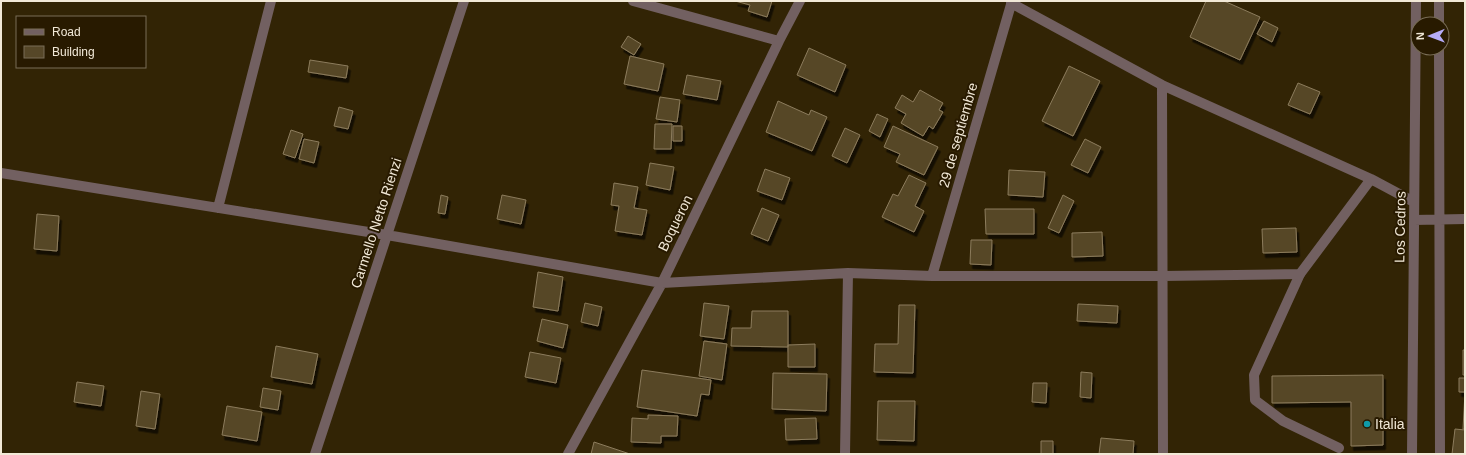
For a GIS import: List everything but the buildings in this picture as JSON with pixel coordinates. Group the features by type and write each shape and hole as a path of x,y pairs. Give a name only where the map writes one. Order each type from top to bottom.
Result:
{"street":[{"path":"218,208 271,1"},
{"name":"Carmello Netto Rienzi","path":"316,454 464,1"},
{"path":"633,1 778,41"},
{"name":"Boqueron","path":"568,454 662,283 778,41 800,1"},
{"name":"Los Cedros","path":"1412,454 1416,1"},
{"path":"1439,1 1439,16"},
{"path":"1012,2 1162,85 1371,179 1414,202"},
{"name":"29 de septiembre","path":"932,276 1012,2"},
{"path":"1439,56 1440,454"},
{"path":"1162,85 1163,454"},
{"path":"1,173 387,235 662,283 848,274 932,276 1163,276 1300,274"},
{"path":"1339,448 1283,421 1255,400 1254,375 1300,274 1371,179"},
{"path":"1414,220 1465,219"},
{"path":"845,454 848,274"}],"place":[{"name":"Italia","path":"1367,424"}]}
